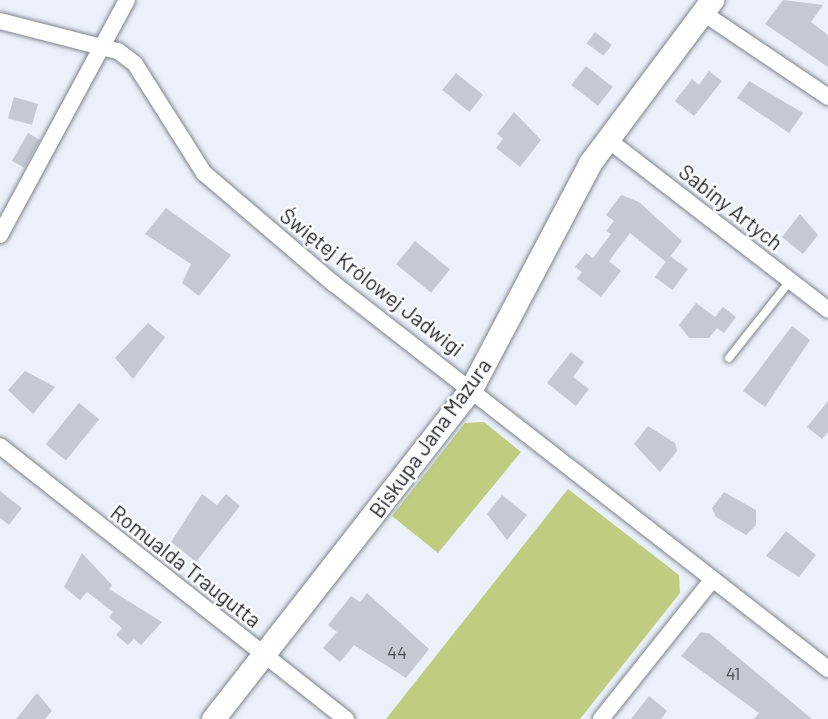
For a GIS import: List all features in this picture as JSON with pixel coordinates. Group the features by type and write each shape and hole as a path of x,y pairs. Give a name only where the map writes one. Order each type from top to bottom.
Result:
{"street":[{"path":"0,235 127,0"},
{"path":"707,6 828,97"},
{"name":"Biskupa Jana Mazura","path":"213,719 472,387 607,139 707,6"},
{"name":"Świętej Królowej Jadwigi","path":"0,21 100,50 118,51 135,64 204,173 332,283 472,387 710,581 828,669"},
{"name":"Sabiny Artych","path":"607,139 828,310"},
{"name":"Romualda Traugutta","path":"0,446 346,719"},
{"path":"601,719 710,581"}],"lane":[{"path":"729,358 791,281"}],"green space":[{"path":"484,422 521,452 438,553 392,516 465,423"},
{"path":"568,489 679,575 680,593 580,719 386,719"}],"building":[{"path":"783,0 823,5 811,22 828,35 828,67 765,24"},
{"path":"595,32 612,45 603,56 587,43"},
{"path":"586,66 613,87 598,106 571,85"},
{"path":"709,71 722,81 694,116 675,101 692,79 699,85"},
{"path":"456,73 483,95 469,112 442,90"},
{"path":"749,81 803,113 789,133 737,98"},
{"path":"14,97 38,104 32,125 8,118"},
{"path":"514,112 541,140 520,167 496,148 503,139 497,134"},
{"path":"28,133 40,140 24,168 12,161"},
{"path":"621,195 639,202 682,241 666,262 630,233 609,261 621,271 601,297 577,279 582,272 575,267 586,253 593,258 611,234 606,231 614,221 606,215"},
{"path":"166,208 231,255 199,296 182,283 191,264 145,234"},
{"path":"800,214 818,235 803,254 782,237"},
{"path":"415,241 450,269 431,293 396,264"},
{"path":"670,256 688,269 673,290 655,277"},
{"path":"696,303 715,317 723,307 736,317 724,333 717,328 709,338 689,338 679,325"},
{"path":"148,323 165,337 133,379 115,358"},
{"path":"792,326 810,340 765,407 743,391"},
{"path":"571,352 584,362 573,377 589,389 576,406 547,383"},
{"path":"25,371 55,387 33,414 8,390"},
{"path":"828,401 828,432 822,439 807,427"},
{"path":"79,403 99,419 66,461 46,444"},
{"path":"648,426 675,443 677,451 660,472 634,444"},
{"path":"0,491 22,508 9,525 0,518"},
{"path":"724,492 756,510 756,525 746,535 716,517 712,508"},
{"path":"202,494 217,505 226,494 240,506 196,562 171,542"},
{"path":"502,495 527,515 507,540 487,514"},
{"path":"786,531 816,555 799,577 766,556"},
{"path":"82,553 112,585 109,589 162,622 141,645 134,639 128,645 116,635 122,628 109,617 113,612 87,592 80,600 64,587"},
{"path":"367,593 429,649 406,678 354,645 340,662 323,648 337,632 328,625 351,596 360,602"},
{"path":"701,632 710,634 812,719 754,719 759,713 681,656"},
{"path":"37,693 52,711 45,719 16,719"},
{"path":"649,696 667,711 661,719 631,719"}]}
